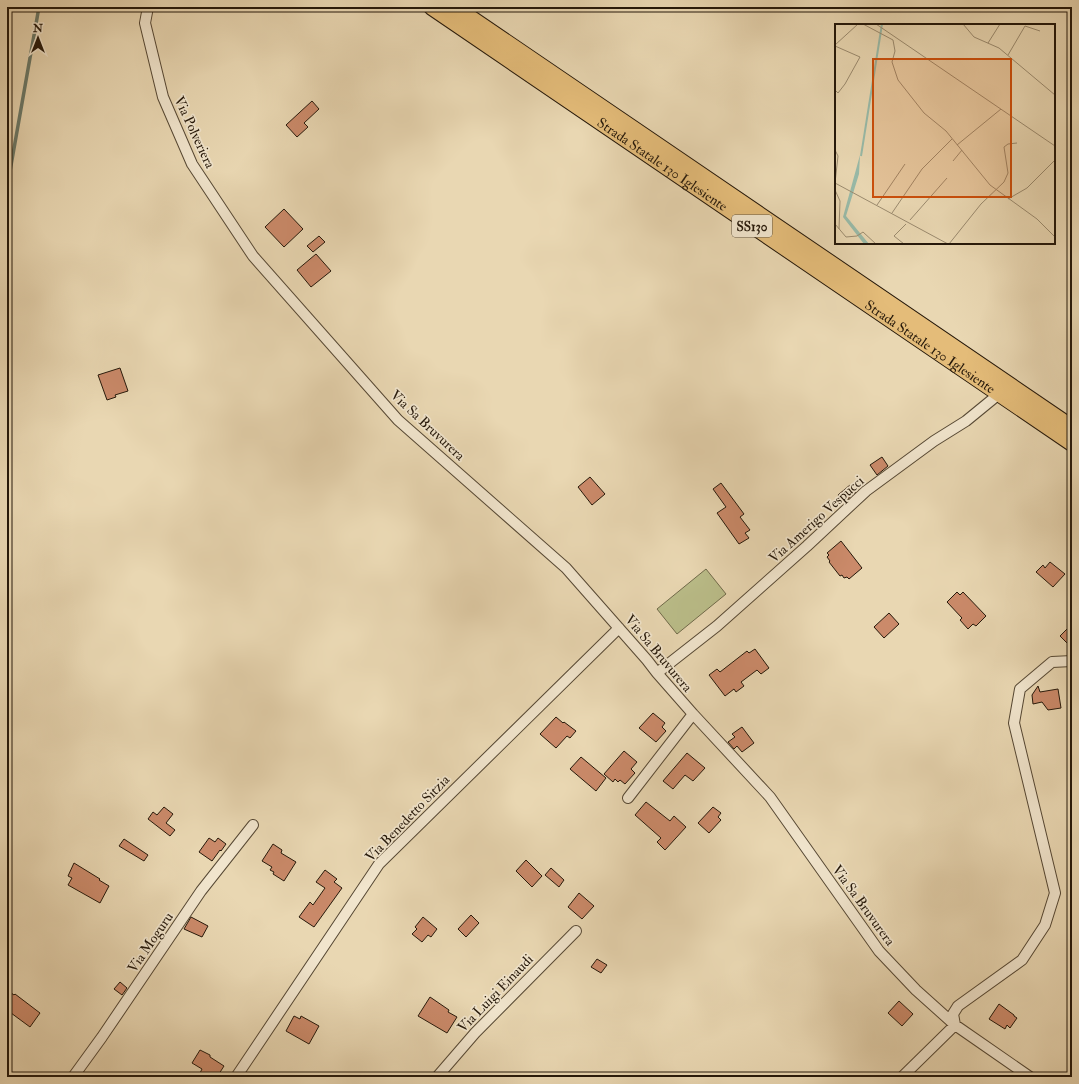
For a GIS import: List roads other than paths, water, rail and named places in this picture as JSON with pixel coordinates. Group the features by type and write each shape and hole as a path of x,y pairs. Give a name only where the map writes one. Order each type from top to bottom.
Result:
{"main road":[{"path":"426,7 454,15"},
{"name":"Strada Statale 130 Iglesiente","path":"432,7 454,15 1072,428"},
{"name":"Strada Statale 130 Iglesiente","path":"454,15 1072,444"}],"street":[{"name":"Via Polveriera","path":"148,7 145,23 164,96 189,157 200,177 254,256"},
{"name":"Via Sa Bruvurera","path":"254,256 398,420 566,568 693,714 770,797 879,951 916,990 955,1025 1030,1077"},
{"name":"Via Amerigo Vespucci","path":"657,673 717,626 866,491 934,441 966,421 999,394"},
{"name":"Via Benedetto Sitzia","path":"236,1077 379,864 619,628"},
{"path":"902,1077 955,1025 953,1014 958,1006 1022,960 1045,925 1055,894 1014,723 1020,689 1052,662 1072,661"},
{"path":"628,798 693,714"},
{"name":"Via Moguru","path":"73,1077 102,1037 201,891 253,825"},
{"name":"Via Luigi Einaudi","path":"437,1077 475,1033 576,930"}],"waterway":[{"path":"7,188 39,7"}]}
